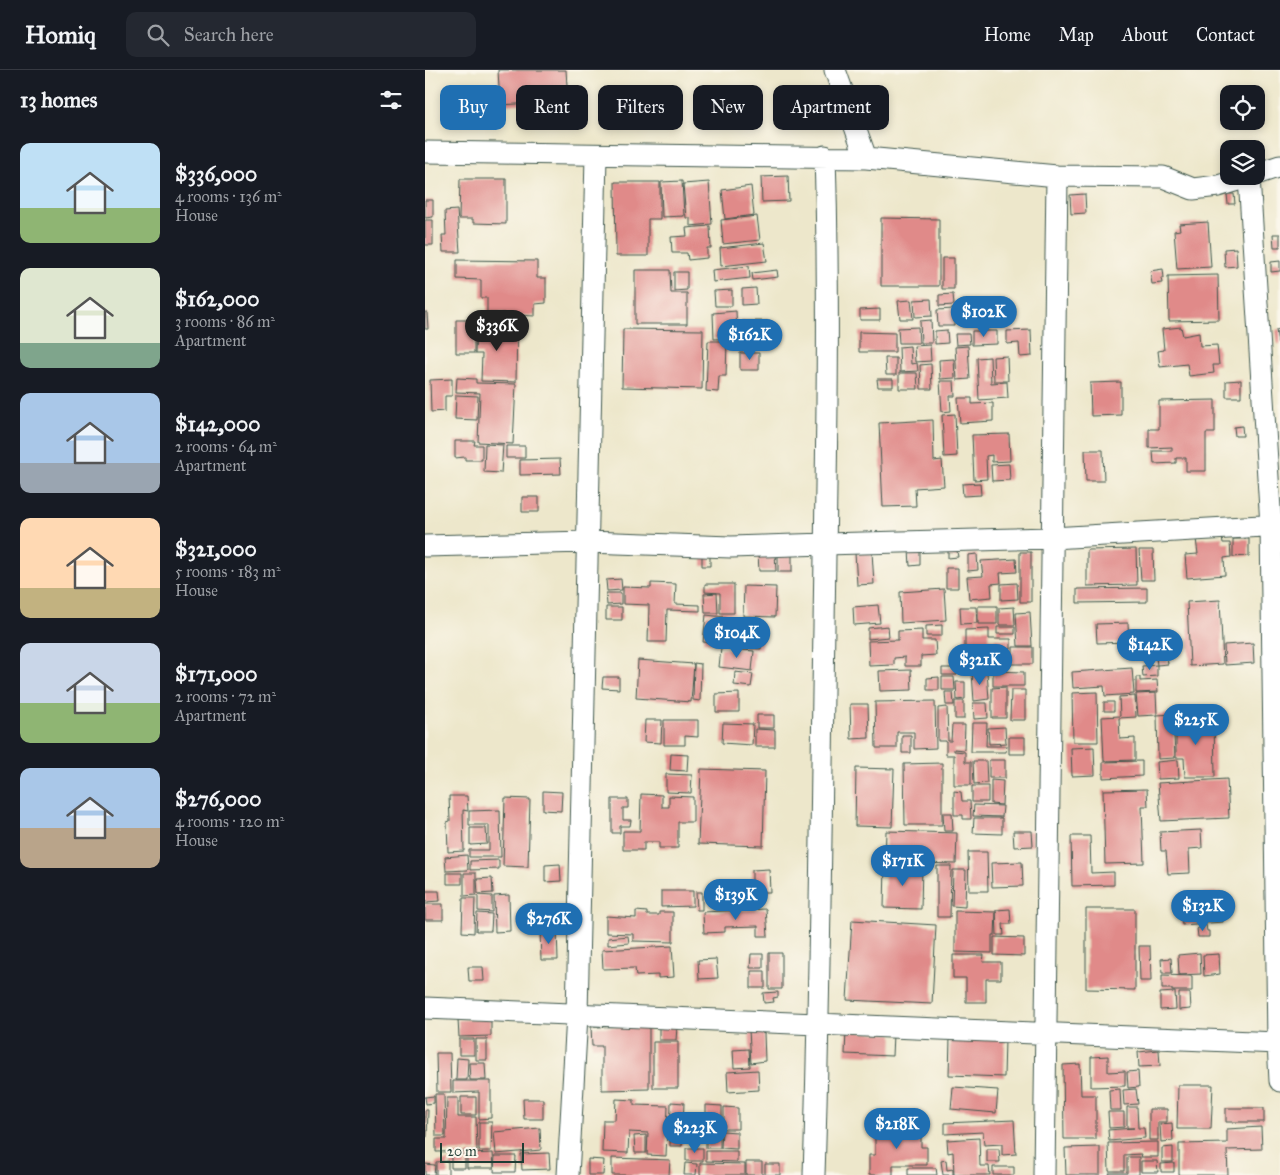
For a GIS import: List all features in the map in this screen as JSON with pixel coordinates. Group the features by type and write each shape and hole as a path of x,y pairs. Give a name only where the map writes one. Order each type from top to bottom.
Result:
{"street":[{"path":"835,70 866,158"},
{"path":"425,152 825,156 866,158 1057,176 1163,177 1193,189 1221,185"},
{"path":"568,1175 577,1015 596,155"},
{"path":"813,1175 819,1025 825,544 827,249 825,156"},
{"path":"1265,171 1280,166"},
{"path":"1044,1175 1057,176"},
{"path":"1253,185 1275,525 1280,1080"},
{"path":"425,546 588,542 731,547 1052,538 1275,525"},
{"path":"425,1008 1279,1043"}],"building":[{"path":"498,70 566,70 567,85 516,85 516,104 506,105 506,85 499,85"},
{"path":"788,176 789,201 762,202 761,177"},
{"path":"460,179 506,179 506,224 473,223 473,219 459,219"},
{"path":"682,181 684,216 662,217 661,182"},
{"path":"615,182 660,182 660,219 648,219 648,256 616,256"},
{"path":"709,182 712,224 690,226 690,218 686,218 683,184"},
{"path":"751,186 754,215 725,219 722,190"},
{"path":"1085,194 1086,213 1071,214 1070,195"},
{"path":"1227,194 1234,194 1235,204 1228,204"},
{"path":"425,200 433,200 433,217 425,218"},
{"path":"457,210 460,252 443,252 442,235 446,235 445,211"},
{"path":"757,216 760,240 723,244 721,220"},
{"path":"881,218 939,219 939,286 881,286"},
{"path":"425,220 433,220 433,245 425,245"},
{"path":"1208,222 1211,267 1177,269 1174,231 1180,230 1179,224"},
{"path":"710,226 711,248 707,248 707,258 688,260 687,253 672,253 671,237 687,236 686,228"},
{"path":"1273,234 1280,234 1280,247 1274,247"},
{"path":"764,243 767,261 721,266 720,248"},
{"path":"1236,248 1237,266 1225,267 1224,249"},
{"path":"942,258 954,258 954,289 942,289"},
{"path":"457,260 537,261 537,278 546,278 546,303 535,304 535,316 515,315 515,319 503,318 504,313 487,313 487,298 481,298 481,280 457,279"},
{"path":"1280,261 1280,271 1271,272 1271,262"},
{"path":"749,266 750,278 713,282 712,270"},
{"path":"1163,269 1164,278 1161,278 1162,283 1152,284 1150,271"},
{"path":"635,270 670,270 671,293 687,293 687,324 635,324"},
{"path":"777,270 778,277 753,280 752,273"},
{"path":"674,272 687,272 687,290 674,291"},
{"path":"1218,275 1219,320 1169,321 1168,276"},
{"path":"756,288 757,304 742,305 742,289"},
{"path":"732,290 732,306 715,306 714,291"},
{"path":"953,294 954,305 939,306 939,295"},
{"path":"931,299 932,316 915,317 914,300"},
{"path":"911,300 913,319 900,319 898,301"},
{"path":"880,309 880,320 860,320 860,310"},
{"path":"954,309 954,326 938,326 937,310"},
{"path":"736,311 737,338 714,339 713,313"},
{"path":"425,312 427,312 428,329 425,329"},
{"path":"456,320 474,320 474,353 456,353"},
{"path":"931,320 932,343 921,343 920,321"},
{"path":"742,321 768,321 769,340 743,341"},
{"path":"476,324 517,325 516,382 481,381 482,354 475,354"},
{"path":"918,327 919,343 899,343 898,328"},
{"path":"1181,327 1183,336 1199,333 1200,346 1217,345 1219,365 1213,365 1214,373 1189,376 1187,364 1160,367 1158,351 1164,350 1162,329"},
{"path":"623,329 703,330 702,389 622,387"},
{"path":"1280,329 1280,344 1278,344 1276,330"},
{"path":"947,330 948,343 935,344 935,331"},
{"path":"1031,330 1032,356 1020,357 1019,343 1007,344 1007,331"},
{"path":"972,331 997,331 997,344 972,345"},
{"path":"859,332 895,333 895,352 859,352"},
{"path":"955,334 969,334 970,344 956,345"},
{"path":"708,341 727,341 726,376 719,376 718,392 706,391"},
{"path":"930,345 931,361 915,362 914,346"},
{"path":"910,346 911,364 917,363 918,371 900,372 899,347"},
{"path":"968,346 970,379 957,380 955,347"},
{"path":"740,353 759,353 759,370 740,370"},
{"path":"1007,356 1008,381 994,381 993,357"},
{"path":"990,357 991,383 1007,382 1008,398 979,400 977,358"},
{"path":"885,358 896,358 896,375 886,375"},
{"path":"954,359 955,378 940,379 939,360"},
{"path":"931,364 932,389 921,389 920,365"},
{"path":"899,373 917,373 918,389 899,389"},
{"path":"457,378 476,379 476,383 516,384 513,444 478,442 480,393 456,392"},
{"path":"452,379 452,396 445,396 445,411 431,412 430,380"},
{"path":"877,379 893,379 893,387 878,387"},
{"path":"1241,380 1241,397 1226,397 1226,381"},
{"path":"940,381 954,381 955,396 950,396 951,411 942,412"},
{"path":"1121,382 1121,415 1091,416 1090,383"},
{"path":"456,395 478,396 477,420 455,419"},
{"path":"958,398 972,398 972,404 993,403 993,421 960,423"},
{"path":"1215,400 1215,433 1206,433 1206,471 1186,471 1186,458 1176,458 1176,463 1154,464 1153,451 1172,451 1172,447 1149,448 1149,429 1159,429 1159,401"},
{"path":"955,414 957,456 944,457 942,415"},
{"path":"933,420 934,461 942,460 944,486 915,488 916,506 883,507 879,423"},
{"path":"1242,426 1243,436 1235,436 1234,427"},
{"path":"1009,434 1010,461 992,462 992,455 986,456 987,479 974,480 972,435"},
{"path":"455,441 475,441 474,445 482,445 482,460 465,460 465,457 455,458"},
{"path":"485,444 503,445 501,473 484,472"},
{"path":"506,446 525,446 525,458 506,458"},
{"path":"1085,450 1103,450 1104,481 1086,481"},
{"path":"560,459 561,474 520,475 520,460"},
{"path":"1009,464 1010,480 992,481 991,465"},
{"path":"980,483 981,495 963,496 962,484"},
{"path":"522,497 539,497 539,512 522,512"},
{"path":"1222,537 1223,543 1230,543 1231,557 1224,558 1225,575 1187,578 1185,555 1198,554 1196,539"},
{"path":"1233,539 1249,539 1249,556 1233,557"},
{"path":"1136,549 1137,585 1087,586 1087,550"},
{"path":"909,550 920,550 920,565 910,566"},
{"path":"1139,550 1153,550 1154,580 1141,580"},
{"path":"948,551 957,551 958,557 948,558"},
{"path":"702,552 710,552 710,566 702,566"},
{"path":"778,552 792,552 792,572 778,572"},
{"path":"872,552 874,584 857,585 855,553"},
{"path":"1020,552 1031,552 1031,602 1020,602"},
{"path":"775,553 776,571 759,571 758,554"},
{"path":"977,554 978,570 968,571 968,555"},
{"path":"1016,559 1017,572 1000,573 1001,583 991,584 992,597 969,599 967,577 983,576 981,561"},
{"path":"946,568 958,568 958,588 946,588"},
{"path":"621,579 622,590 607,591 606,580"},
{"path":"651,583 676,584 675,604 700,605 700,611 667,610 666,642 648,642 649,605 623,604 623,587 651,588"},
{"path":"1017,583 1018,599 1001,600 1001,584"},
{"path":"705,584 734,584 734,613 720,613 720,593 705,592"},
{"path":"744,586 776,587 775,617 743,616"},
{"path":"1147,588 1147,602 1077,603 1077,589"},
{"path":"944,589 946,620 901,623 900,592"},
{"path":"606,593 621,593 621,604 607,605"},
{"path":"717,593 718,613 705,613 704,594"},
{"path":"1220,600 1223,664 1190,666 1187,602"},
{"path":"878,605 880,623 854,625 853,607"},
{"path":"978,606 997,606 997,624 978,624"},
{"path":"606,607 622,607 622,620 606,620"},
{"path":"960,607 976,607 977,623 961,624"},
{"path":"1014,607 1015,625 999,625 999,608"},
{"path":"1030,612 1032,646 1018,646 1016,613"},
{"path":"706,615 725,617 722,644 703,642"},
{"path":"1128,623 1129,642 1097,643 1096,624"},
{"path":"729,625 763,629 761,649 727,646"},
{"path":"942,625 942,636 926,636 926,626"},
{"path":"888,626 889,637 868,639 868,628"},
{"path":"997,627 1015,627 1015,634 997,634"},
{"path":"989,629 989,639 1011,639 1011,649 965,651 965,630"},
{"path":"922,630 922,640 935,640 936,655 921,656 921,666 905,666 905,657 894,658 894,665 869,666 868,641 898,640 898,631"},
{"path":"1253,643 1254,663 1225,665 1224,645"},
{"path":"1013,647 1033,647 1033,664 972,664 972,652 1013,652"},
{"path":"721,648 754,651 752,671 719,667"},
{"path":"1166,649 1168,664 1157,665 1155,650"},
{"path":"956,652 968,652 968,662 956,663"},
{"path":"638,660 694,664 691,702 636,698"},
{"path":"694,663 701,664 700,701 693,700"},
{"path":"1157,665 1157,676 1143,677 1142,666"},
{"path":"942,668 957,668 957,675 942,675"},
{"path":"1132,668 1134,694 1105,696 1104,686 1073,688 1072,672"},
{"path":"911,670 912,690 880,691 879,671"},
{"path":"993,671 1024,672 1024,686 993,686"},
{"path":"735,672 753,674 751,687 734,685"},
{"path":"987,672 989,699 974,701 972,673"},
{"path":"603,677 619,677 619,689 602,688"},
{"path":"939,677 939,690 927,690 927,678"},
{"path":"942,677 954,677 955,690 942,690"},
{"path":"1136,677 1140,677 1140,681 1157,680 1158,692 1136,693"},
{"path":"956,682 965,682 965,699 957,700"},
{"path":"1006,687 1006,718 992,718 992,688"},
{"path":"1011,690 1025,690 1025,720 1010,720"},
{"path":"945,692 953,692 954,705 946,705"},
{"path":"1097,692 1098,742 1073,742 1072,693"},
{"path":"739,693 739,712 716,712 716,694"},
{"path":"1156,693 1157,715 1138,716 1136,694"},
{"path":"1135,696 1136,717 1119,718 1120,739 1135,738 1135,760 1104,761 1102,717 1120,716 1119,697"},
{"path":"935,701 936,748 914,749 914,732 897,732 897,748 876,748 875,702"},
{"path":"955,701 964,701 964,719 955,719"},
{"path":"1104,702 1114,702 1114,711 1104,711"},
{"path":"973,703 987,703 988,718 974,719"},
{"path":"850,704 868,704 869,738 851,739"},
{"path":"947,707 948,741 951,741 952,725 965,725 964,750 954,749 954,751 965,752 965,762 971,762 971,785 954,785 954,755 946,755 946,741 938,741 938,708"},
{"path":"1173,714 1175,758 1158,759 1157,715"},
{"path":"757,715 774,715 774,728 757,728"},
{"path":"1176,717 1214,717 1215,777 1185,777 1184,758 1176,758"},
{"path":"645,720 662,720 661,743 644,742"},
{"path":"664,720 698,720 698,737 685,736 685,745 664,745"},
{"path":"723,723 753,724 752,745 722,743"},
{"path":"972,723 987,723 986,746 1007,746 1006,752 971,752"},
{"path":"1005,727 1006,743 989,744 988,728"},
{"path":"755,729 775,730 775,747 755,747"},
{"path":"902,735 911,735 911,753 902,753"},
{"path":"1009,737 1025,737 1025,754 1009,754"},
{"path":"1094,747 1095,775 1072,776 1071,748"},
{"path":"671,754 688,755 687,771 670,770"},
{"path":"989,760 1005,760 1005,778 989,778"},
{"path":"1178,760 1179,778 1158,779 1157,762"},
{"path":"973,761 986,761 987,783 974,784"},
{"path":"1142,761 1142,776 1103,778 1103,762"},
{"path":"942,763 942,825 905,825 904,764"},
{"path":"856,768 894,769 892,827 855,826"},
{"path":"701,769 765,771 763,846 698,844"},
{"path":"666,774 692,775 691,793 666,792"},
{"path":"1227,779 1229,818 1161,821 1158,783"},
{"path":"991,780 1003,781 1002,805 991,804"},
{"path":"972,786 988,786 988,802 972,802"},
{"path":"1147,789 1148,806 1142,806 1144,863 1105,864 1103,790"},
{"path":"543,791 562,792 561,811 543,810"},
{"path":"954,791 961,792 962,801 970,801 971,819 963,819 963,815 954,815"},
{"path":"641,794 662,795 662,807 669,807 669,796 693,797 693,822 678,822 678,848 659,848 659,842 644,842 644,850 623,850 623,831 640,831"},
{"path":"449,796 467,796 468,811 463,810 464,851 448,852 447,822 450,821"},
{"path":"505,798 530,799 528,867 503,866"},
{"path":"612,799 628,799 628,808 623,808 623,820 631,820 630,826 620,826 620,833 612,833"},
{"path":"974,805 1003,806 1002,817 973,816"},
{"path":"500,810 501,857 469,857 469,850 489,850 489,825 469,825 469,811"},
{"path":"943,813 952,813 953,831 944,831"},
{"path":"974,818 1002,818 1002,834 973,833"},
{"path":"470,828 486,828 487,844 470,845"},
{"path":"1201,830 1202,848 1189,849 1190,873 1168,874 1166,851 1161,851 1160,832"},
{"path":"886,831 957,833 956,864 885,862"},
{"path":"1013,831 1032,831 1033,846 1014,847"},
{"path":"1071,836 1090,836 1091,873 1114,872 1114,885 1072,886"},
{"path":"968,852 987,852 988,891 969,891"},
{"path":"467,855 468,870 446,871 445,857"},
{"path":"499,860 499,869 470,870 470,861"},
{"path":"1022,862 1023,886 992,887 991,863"},
{"path":"560,864 561,881 545,882 545,865"},
{"path":"885,865 922,865 921,909 884,908"},
{"path":"937,866 951,866 950,917 937,917"},
{"path":"769,869 770,892 752,892 752,870"},
{"path":"953,870 966,870 965,907 952,906"},
{"path":"447,873 462,873 462,884 447,884"},
{"path":"464,873 476,873 476,895 464,896"},
{"path":"492,878 493,893 478,894 477,879"},
{"path":"425,891 439,891 440,901 425,902"},
{"path":"661,891 693,891 693,906 661,907"},
{"path":"696,892 702,892 702,910 697,910"},
{"path":"1221,892 1223,922 1182,925 1180,894"},
{"path":"478,895 492,896 492,912 478,911"},
{"path":"509,895 510,931 495,932 494,896"},
{"path":"463,898 475,898 474,933 462,932"},
{"path":"425,904 443,904 443,920 425,920"},
{"path":"766,909 768,936 758,936 758,926 725,927 725,932 704,933 703,912"},
{"path":"1010,909 1011,924 1003,924 1004,935 997,935 996,910"},
{"path":"1086,909 1135,909 1135,990 1086,989"},
{"path":"636,911 647,912 647,915 659,915 659,912 673,912 673,942 633,941 633,934 606,933 606,916 636,918"},
{"path":"955,911 996,912 995,935 992,935 992,953 955,952"},
{"path":"477,913 492,914 491,931 476,931"},
{"path":"852,920 936,925 932,1004 847,1000"},
{"path":"1202,925 1206,925 1209,937 1198,937 1197,928 1202,928"},
{"path":"557,929 558,960 541,960 540,930"},
{"path":"628,936 629,943 608,945 608,938"},
{"path":"994,937 1024,938 1024,956 994,955"},
{"path":"672,946 674,977 658,978 658,975 636,976 635,968 603,969 602,950"},
{"path":"1139,946 1150,946 1151,981 1140,981"},
{"path":"769,953 782,953 782,989 769,989"},
{"path":"1200,953 1201,974 1179,975 1178,955"},
{"path":"751,954 763,954 763,968 750,968"},
{"path":"1219,954 1220,974 1204,976 1203,955"},
{"path":"953,955 984,955 983,962 1001,962 1001,979 986,979 986,1002 966,1002 966,978 953,978"},
{"path":"1171,958 1172,973 1162,973 1161,959"},
{"path":"716,959 718,978 699,979 698,960"},
{"path":"468,967 483,967 484,981 469,981"},
{"path":"751,971 765,971 765,988 751,988"},
{"path":"1162,975 1192,976 1192,991 1162,989"},
{"path":"778,992 778,997 773,998 774,1002 764,1003 763,993"},
{"path":"1175,992 1176,1009 1160,1010 1160,993"},
{"path":"1179,993 1190,993 1191,1009 1179,1010"},
{"path":"491,1019 491,1036 459,1037 458,1020"},
{"path":"649,1026 649,1089 602,1090 602,1046 592,1046 591,1027"},
{"path":"659,1027 677,1027 676,1040 659,1040"},
{"path":"749,1030 762,1030 764,1033 765,1061 751,1063"},
{"path":"846,1031 893,1034 892,1056 845,1054"},
{"path":"950,1038 1005,1040 1004,1077 949,1075"},
{"path":"459,1039 474,1039 474,1055 459,1055"},
{"path":"476,1039 487,1039 487,1060 476,1060"},
{"path":"653,1042 678,1042 678,1088 653,1088"},
{"path":"749,1049 750,1067 734,1068 733,1050"},
{"path":"1159,1050 1160,1066 1139,1067 1138,1052"},
{"path":"436,1053 450,1053 451,1092 437,1092"},
{"path":"1108,1056 1108,1072 1125,1071 1125,1086 1091,1087 1091,1057"},
{"path":"457,1058 468,1059 467,1080 456,1080"},
{"path":"469,1063 485,1063 486,1080 470,1080"},
{"path":"1080,1064 1081,1095 1096,1095 1096,1139 1064,1139 1063,1065"},
{"path":"758,1070 759,1090 728,1092 727,1072"},
{"path":"1138,1071 1139,1087 1128,1088 1127,1072"},
{"path":"453,1081 491,1081 491,1118 479,1119 479,1092 453,1093"},
{"path":"1178,1085 1213,1085 1211,1129 1177,1129"},
{"path":"953,1087 998,1090 996,1113 951,1109"},
{"path":"1120,1089 1121,1110 1110,1110 1109,1090"},
{"path":"1136,1089 1138,1104 1124,1105 1123,1090"},
{"path":"435,1094 444,1094 445,1136 436,1136"},
{"path":"434,1096 434,1103 426,1104 425,1097"},
{"path":"461,1097 476,1097 476,1115 461,1115"},
{"path":"447,1098 458,1098 458,1117 476,1117 477,1151 436,1152 436,1139 446,1139"},
{"path":"523,1099 543,1099 543,1119 524,1119"},
{"path":"616,1099 634,1100 634,1105 668,1106 666,1156 647,1155 648,1133 629,1132 628,1153 602,1152 603,1120 615,1120"},
{"path":"671,1102 684,1103 682,1146 670,1146"},
{"path":"706,1105 722,1106 722,1123 706,1122"},
{"path":"724,1107 738,1108 738,1129 724,1129"},
{"path":"1127,1107 1137,1107 1138,1128 1144,1128 1145,1138 1109,1141 1108,1130 1134,1128 1127,1128"},
{"path":"1226,1108 1264,1108 1264,1122 1226,1122"},
{"path":"1149,1109 1167,1109 1167,1122 1158,1122 1158,1140 1149,1140"},
{"path":"425,1110 428,1110 427,1137 425,1137"},
{"path":"1108,1112 1124,1112 1124,1127 1109,1128"},
{"path":"1014,1120 1016,1154 1002,1155 1002,1144 984,1145 983,1132 945,1134 945,1123"},
{"path":"479,1122 492,1122 491,1151 479,1151"},
{"path":"1172,1123 1173,1141 1161,1142 1160,1124"},
{"path":"706,1125 720,1125 720,1148 706,1148"},
{"path":"875,1127 921,1127 921,1147 927,1147 927,1165 893,1165 893,1175 869,1175 869,1155 875,1155"},
{"path":"1261,1127 1262,1149 1227,1150 1228,1175 1179,1175 1179,1144 1227,1143 1227,1129"},
{"path":"540,1128 541,1150 496,1154 494,1132"},
{"path":"722,1131 737,1132 737,1149 721,1148"},
{"path":"646,1135 646,1153 635,1153 634,1136"},
{"path":"979,1138 980,1166 989,1166 990,1175 954,1175 953,1152 948,1153 947,1140"},
{"path":"1158,1142 1158,1157 1140,1157 1141,1154 1124,1155 1124,1171 1109,1171 1108,1143"},
{"path":"1100,1147 1100,1175 1066,1175 1065,1148"},
{"path":"1173,1147 1173,1162 1162,1162 1162,1148"},
{"path":"686,1148 703,1148 703,1161 686,1161"},
{"path":"987,1149 999,1149 1000,1162 987,1162"},
{"path":"706,1151 737,1151 737,1162 706,1161"},
{"path":"493,1153 494,1168 467,1168 467,1154"},
{"path":"549,1153 550,1169 522,1170 521,1154"},
{"path":"451,1154 465,1154 465,1168 451,1168"},
{"path":"495,1156 516,1156 515,1172 494,1172"},
{"path":"1127,1157 1139,1157 1139,1175 1110,1175 1109,1173 1127,1173"},
{"path":"612,1158 670,1160 669,1175 612,1175"},
{"path":"588,1159 604,1160 603,1175 588,1175"},
{"path":"946,1160 947,1170 953,1169 953,1175 943,1175 941,1161"},
{"path":"448,1161 448,1175 436,1175 436,1162"},
{"path":"1141,1161 1157,1161 1158,1172 1141,1172"},
{"path":"746,1162 762,1162 762,1175 746,1175"},
{"path":"685,1163 697,1164 696,1175 684,1175"},
{"path":"700,1163 745,1164 745,1175 700,1175"},
{"path":"1174,1163 1174,1172 1161,1172 1161,1164"},
{"path":"425,1164 435,1165 434,1175 425,1175"},
{"path":"765,1164 780,1164 780,1175 765,1175"},
{"path":"993,1167 1014,1167 1014,1175 993,1175"},
{"path":"908,1168 936,1168 937,1175 908,1175"}]}
